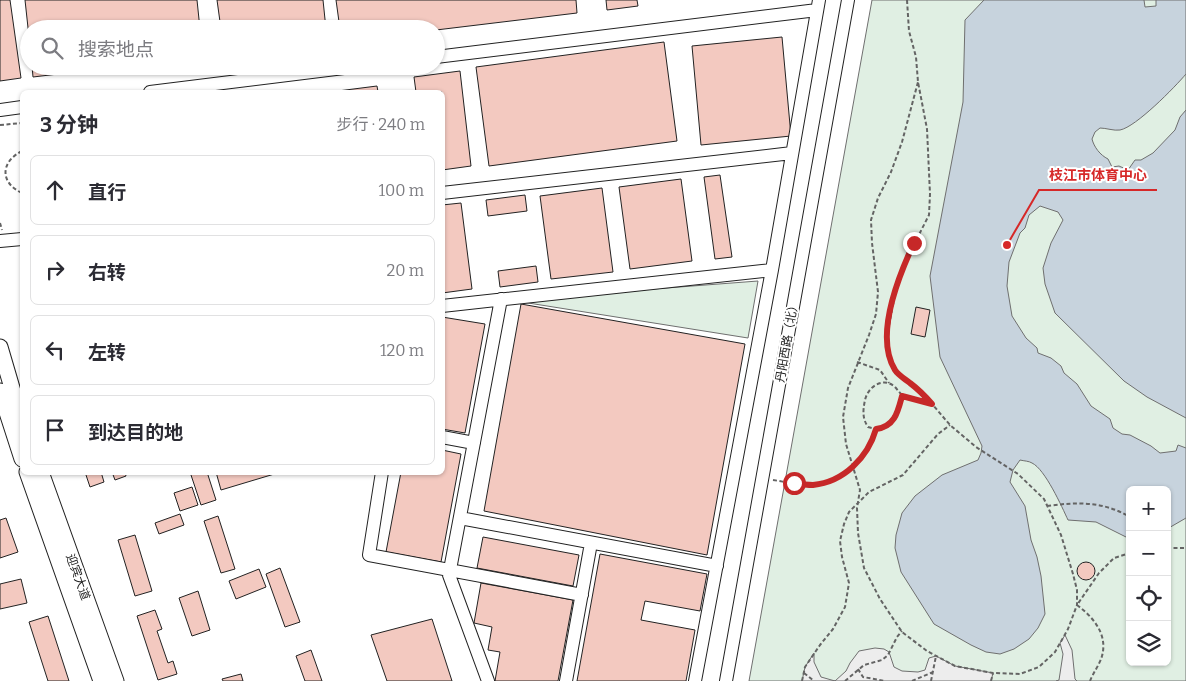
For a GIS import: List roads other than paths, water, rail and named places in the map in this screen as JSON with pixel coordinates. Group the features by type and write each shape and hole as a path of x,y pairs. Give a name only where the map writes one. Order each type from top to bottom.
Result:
{"main road":[{"path":"0,347 20,415"},
{"path":"0,391 20,452"},
{"name":"迎宾大道","path":"29,475 102,681"},
{"name":"迎宾大道","path":"42,475 116,681"}],"street":[{"name":"丹阳西路（北）","path":"726,681 848,0"},
{"path":"445,56 818,5 772,270 695,681"},
{"path":"166,90 287,75"},
{"path":"0,110 20,107"},
{"path":"445,193 792,153"},
{"path":"0,241 20,239"},
{"path":"445,306 772,270"},
{"path":"488,681 448,575 501,299"},
{"path":"445,438 474,443"},
{"path":"381,475 368,555 582,595"},
{"path":"460,518 716,566"},
{"path":"566,681 591,543"}],"place":[{"name":"枝江市体育中心","path":"1007,245"}]}
